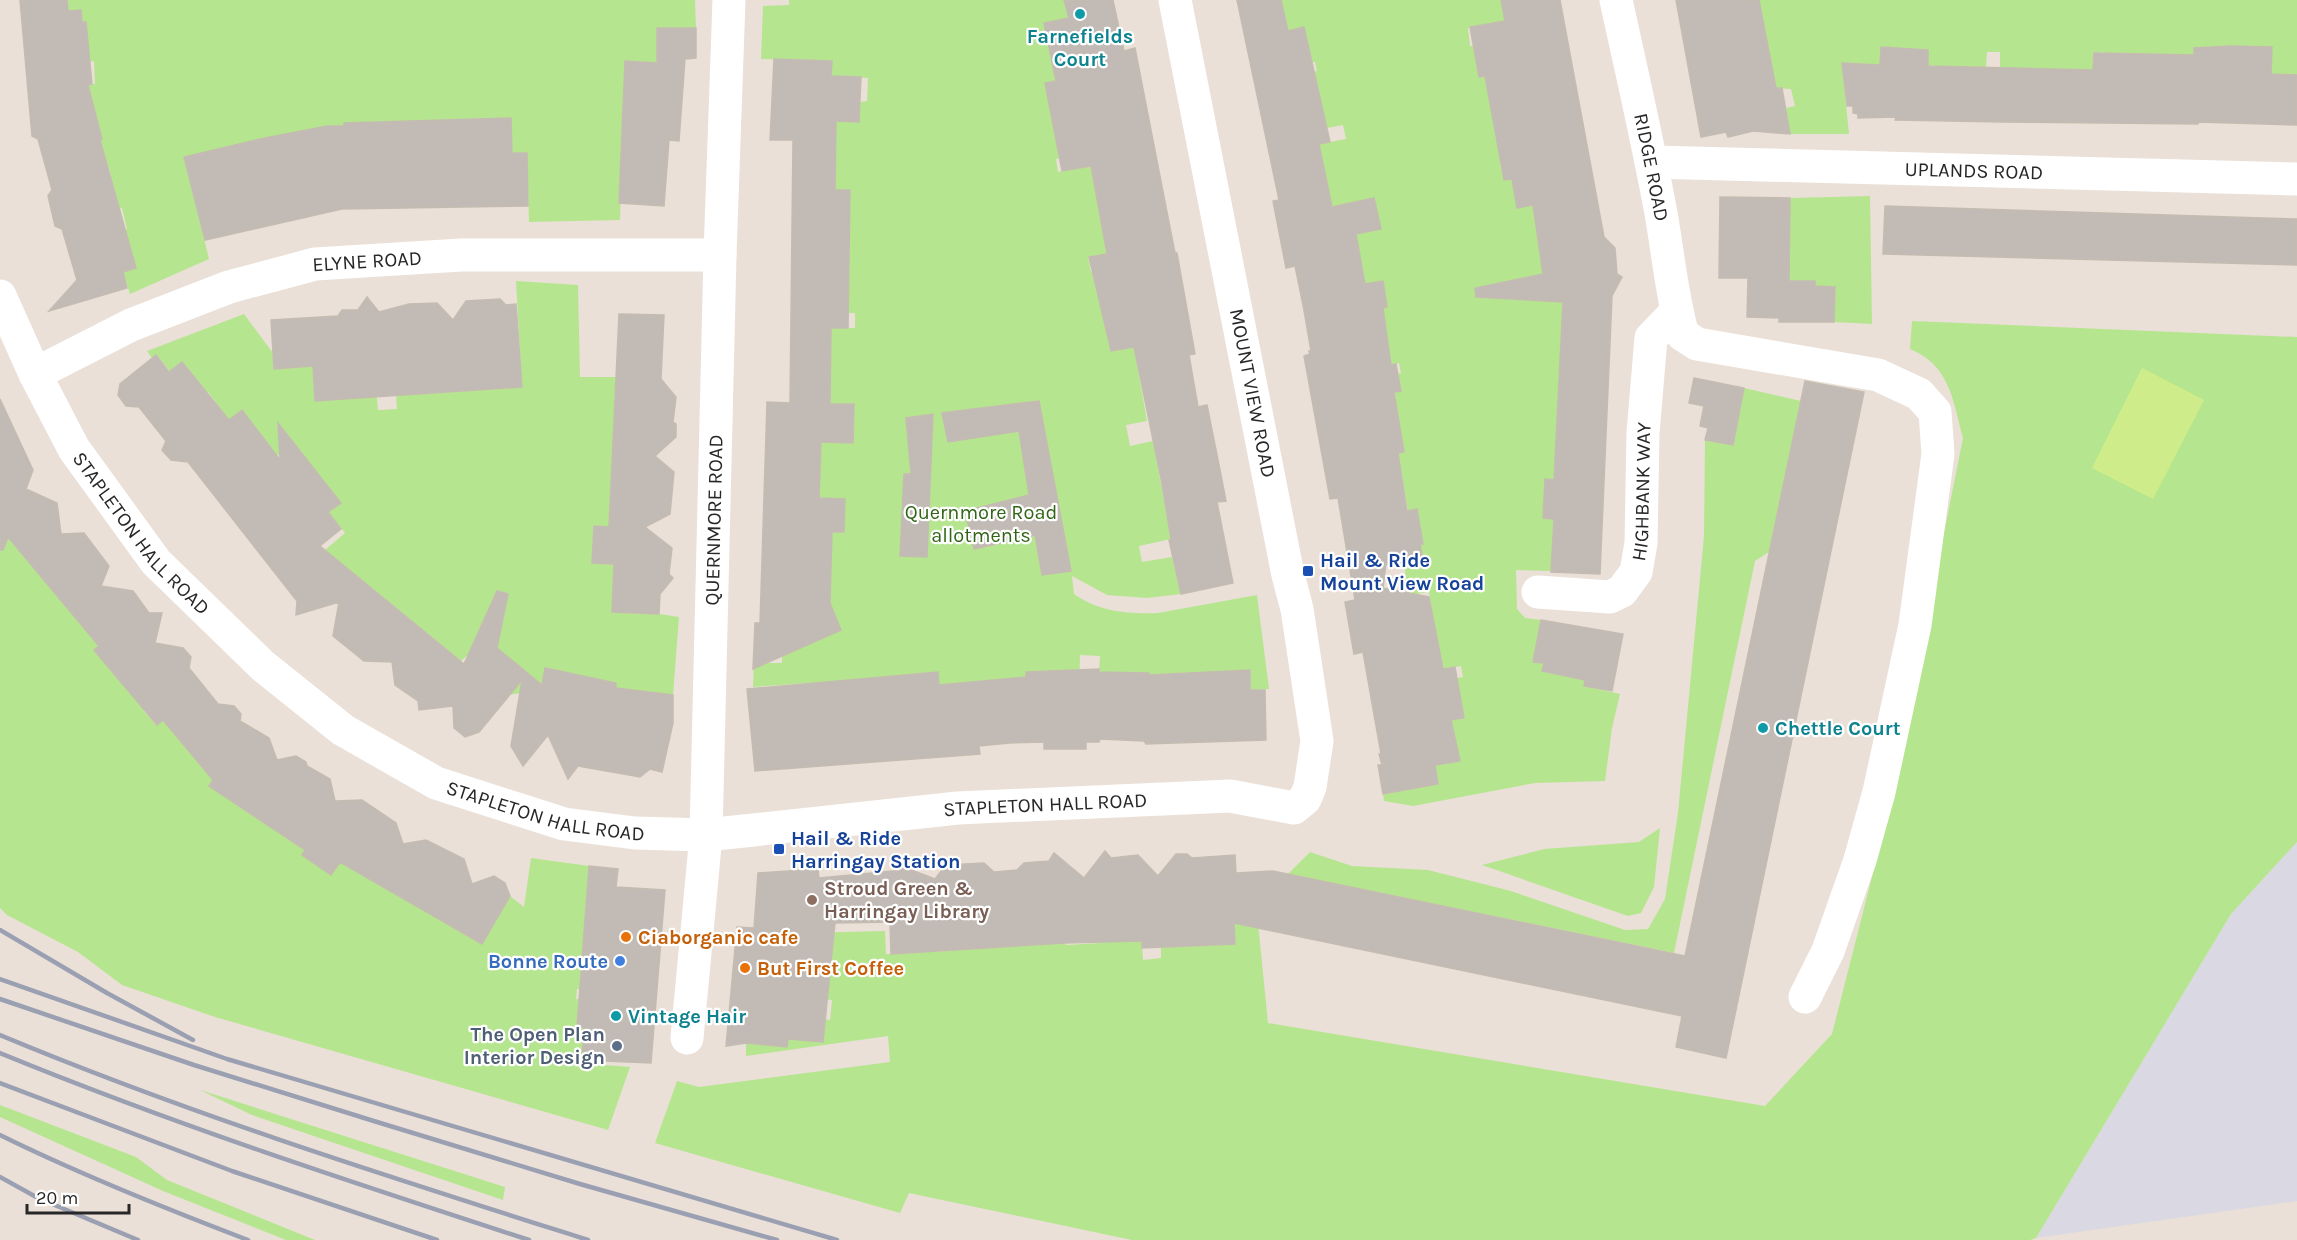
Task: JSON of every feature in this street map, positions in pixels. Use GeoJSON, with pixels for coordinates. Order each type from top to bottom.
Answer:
{"type":"FeatureCollection","features":[{"type":"Feature","properties":{"kind":"street","name":"QUERNMORE ROAD"},"geometry":{"type":"LineString","coordinates":[[687,1038],[706,835],[720,255],[729,0]]}},
{"type":"Feature","properties":{"kind":"street","name":"MOUNT VIEW ROAD"},"geometry":{"type":"LineString","coordinates":[[1175,0],[1288,574],[1297,609],[1317,741],[1310,787]]}},
{"type":"Feature","properties":{"kind":"street","name":"RIDGE ROAD"},"geometry":{"type":"LineString","coordinates":[[1616,0],[1652,162],[1679,324]]}},
{"type":"Feature","properties":{"kind":"street","name":"UPLANDS ROAD"},"geometry":{"type":"LineString","coordinates":[[1652,162],[2297,179]]}},
{"type":"Feature","properties":{"kind":"street","name":"ELYNE ROAD"},"geometry":{"type":"LineString","coordinates":[[35,374],[142,321],[229,287],[315,264],[461,255],[720,255]]}},
{"type":"Feature","properties":{"kind":"street","name":"STAPLETON HALL ROAD"},"geometry":{"type":"LineString","coordinates":[[0,296],[35,374],[74,449],[156,562],[263,666],[343,730],[436,783],[564,824],[635,833],[706,835],[970,807],[1230,796],[1294,808],[1305,799],[1310,787]]}},
{"type":"Feature","properties":{"kind":"street","name":"HIGHBANK WAY"},"geometry":{"type":"LineString","coordinates":[[1538,592],[1610,597],[1622,591],[1636,572],[1641,543],[1643,433],[1651,338],[1679,324]]}},
{"type":"Feature","properties":{"kind":"street"},"geometry":{"type":"LineString","coordinates":[[1679,324],[1697,344],[1878,375],[1919,394],[1935,412],[1938,454],[1915,626],[1879,792],[1860,860],[1828,951],[1805,997]]}},
{"type":"Feature","properties":{"kind":"shaded area"},"geometry":{"type":"Polygon","coordinates":[[[2297,842],[2297,1201],[2036,1238],[2231,914],[2297,842]]]}},
{"type":"Feature","properties":{"kind":"green space"},"geometry":{"type":"Polygon","coordinates":[[[67,0],[695,0],[696,28],[657,59],[656,63],[625,62],[620,220],[529,222],[527,154],[512,153],[511,118],[468,119],[468,156],[448,120],[406,121],[406,156],[344,123],[344,126],[249,142],[184,157],[209,259],[130,294],[123,272],[136,268],[131,250],[112,233],[127,229],[122,208],[105,213],[111,174],[104,160],[87,144],[102,139],[97,118],[75,85],[95,84],[94,61],[74,63],[86,22],[82,22],[80,10],[68,11],[67,0]]]}},
{"type":"Feature","properties":{"kind":"green space","name":"Quernmore Road allotments"},"geometry":{"type":"Polygon","coordinates":[[[789,0],[1064,0],[1069,18],[1077,76],[1046,83],[1092,152],[1056,159],[1058,172],[1091,166],[1100,214],[1112,253],[1088,257],[1091,272],[1117,267],[1111,351],[1134,347],[1147,421],[1126,425],[1130,446],[1153,441],[1171,539],[1139,546],[1142,562],[1172,557],[1181,594],[1147,598],[1107,595],[1072,576],[1074,594],[1094,605],[1114,611],[1147,613],[1257,595],[1269,689],[1250,690],[1249,670],[1213,672],[1213,690],[1149,693],[1149,673],[1099,673],[1100,656],[1080,655],[1079,693],[1048,671],[1026,672],[1027,695],[988,680],[966,683],[940,701],[937,672],[914,674],[916,698],[810,706],[808,683],[753,687],[754,663],[782,663],[783,624],[813,590],[831,590],[831,567],[816,566],[817,532],[844,532],[845,499],[819,498],[821,442],[853,443],[854,405],[829,404],[831,328],[855,328],[855,313],[831,313],[843,274],[849,273],[850,191],[835,190],[836,158],[830,121],[859,121],[860,102],[867,101],[868,78],[831,76],[832,61],[761,59],[763,6],[789,5],[789,0]]]}},
{"type":"Feature","properties":{"kind":"green space"},"geometry":{"type":"Polygon","coordinates":[[[1281,0],[1501,0],[1505,21],[1468,28],[1470,46],[1474,46],[1511,71],[1493,120],[1496,140],[1536,132],[1540,155],[1500,163],[1504,180],[1512,179],[1517,207],[1542,203],[1540,249],[1543,274],[1527,300],[1562,302],[1563,314],[1555,480],[1545,480],[1543,518],[1554,519],[1551,571],[1516,570],[1517,609],[1525,618],[1541,620],[1533,661],[1544,663],[1543,671],[1585,680],[1584,686],[1620,694],[1612,728],[1605,781],[1535,783],[1413,806],[1384,801],[1383,794],[1438,784],[1435,765],[1460,761],[1427,725],[1464,718],[1457,678],[1463,677],[1461,666],[1417,674],[1421,614],[1432,612],[1429,592],[1409,595],[1401,547],[1423,544],[1417,509],[1408,511],[1398,453],[1404,452],[1394,392],[1401,391],[1398,374],[1401,373],[1399,363],[1391,365],[1387,338],[1365,341],[1369,310],[1387,307],[1383,281],[1365,284],[1341,237],[1381,228],[1377,213],[1367,215],[1364,200],[1332,207],[1319,144],[1346,139],[1343,125],[1316,130],[1314,72],[1317,71],[1315,62],[1312,62],[1304,28],[1288,31],[1281,0]]]}},
{"type":"Feature","properties":{"kind":"green space"},"geometry":{"type":"Polygon","coordinates":[[[1736,0],[2297,0],[2297,75],[2271,77],[2272,47],[2194,48],[2194,55],[2106,56],[2105,52],[2094,53],[2093,70],[2000,68],[2000,52],[1987,52],[1986,68],[1916,65],[1915,49],[1881,47],[1880,65],[1842,64],[1849,134],[1790,134],[1786,108],[1795,106],[1791,89],[1774,88],[1736,0]]]}},
{"type":"Feature","properties":{"kind":"green space"},"geometry":{"type":"Polygon","coordinates":[[[1870,196],[1872,324],[1834,322],[1834,287],[1815,286],[1815,281],[1786,281],[1790,198],[1870,196]]]}},
{"type":"Feature","properties":{"kind":"green space"},"geometry":{"type":"Polygon","coordinates":[[[516,281],[578,285],[580,377],[616,377],[609,527],[594,527],[592,563],[614,564],[612,612],[679,617],[673,695],[612,708],[616,684],[546,668],[539,697],[520,693],[509,695],[497,648],[501,626],[461,661],[342,564],[318,556],[345,533],[317,498],[293,443],[259,471],[217,430],[208,418],[220,408],[208,392],[194,402],[157,355],[152,358],[147,351],[244,314],[273,353],[274,369],[313,366],[315,401],[373,362],[378,410],[397,409],[396,395],[435,358],[438,393],[476,390],[498,353],[501,389],[522,387],[516,281]]]}},
{"type":"Feature","properties":{"kind":"green space"},"geometry":{"type":"Polygon","coordinates":[[[1912,321],[2297,337],[2297,842],[2231,914],[2036,1238],[2030,1240],[1132,1240],[909,1193],[900,1213],[655,1143],[677,1081],[699,1087],[890,1062],[888,1036],[746,1056],[746,1043],[786,1047],[788,1039],[824,1019],[830,1020],[832,1000],[794,996],[795,982],[829,985],[833,945],[802,933],[885,931],[886,954],[947,951],[947,927],[1065,939],[1066,945],[1101,943],[1100,917],[1140,915],[1143,960],[1161,958],[1161,939],[1211,945],[1235,944],[1233,915],[1257,913],[1268,1023],[1765,1106],[1832,1034],[1888,814],[1963,438],[1952,398],[1942,374],[1934,364],[1910,349],[1912,321]]]}},
{"type":"Feature","properties":{"kind":"green space"},"geometry":{"type":"Polygon","coordinates":[[[2142,368],[2204,400],[2153,499],[2092,468],[2142,368]]]}},
{"type":"Feature","properties":{"kind":"green space"},"geometry":{"type":"Polygon","coordinates":[[[1744,388],[1801,401],[1769,552],[1755,561],[1674,953],[1288,874],[1310,852],[1352,866],[1428,870],[1511,891],[1625,930],[1648,929],[1665,899],[1678,813],[1704,536],[1705,440],[1733,445],[1744,388]]]}},
{"type":"Feature","properties":{"kind":"green space"},"geometry":{"type":"Polygon","coordinates":[[[0,527],[99,646],[94,650],[117,678],[150,703],[143,710],[156,725],[163,720],[198,762],[216,775],[209,786],[305,850],[302,855],[331,874],[341,860],[482,944],[510,896],[524,907],[531,858],[589,866],[585,914],[589,956],[582,956],[581,967],[593,968],[586,989],[577,989],[576,999],[579,999],[577,1027],[584,1028],[582,1060],[579,1063],[630,1067],[608,1130],[215,1017],[122,985],[78,952],[7,915],[0,908],[0,527]]]}},
{"type":"Feature","properties":{"kind":"green space"},"geometry":{"type":"Polygon","coordinates":[[[1660,828],[1654,887],[1641,913],[1628,916],[1482,865],[1544,849],[1639,842],[1660,828]]]}},
{"type":"Feature","properties":{"kind":"green space"},"geometry":{"type":"Polygon","coordinates":[[[200,1090],[505,1187],[503,1200],[252,1115],[200,1090]]]}},
{"type":"Feature","properties":{"kind":"green space"},"geometry":{"type":"Polygon","coordinates":[[[0,1105],[136,1157],[167,1180],[315,1240],[286,1240],[163,1191],[0,1117],[0,1105]]]}},
{"type":"Feature","properties":{"kind":"building"},"geometry":{"type":"Polygon","coordinates":[[[20,0],[67,0],[68,11],[81,10],[82,22],[86,22],[92,84],[88,85],[102,139],[100,140],[136,268],[123,272],[127,288],[49,311],[77,280],[62,229],[55,226],[48,196],[52,190],[38,139],[32,136],[20,0]]]}},
{"type":"Feature","properties":{"kind":"building"},"geometry":{"type":"Polygon","coordinates":[[[1064,0],[1113,0],[1124,51],[1135,48],[1195,354],[1189,355],[1198,407],[1207,405],[1226,501],[1217,502],[1233,583],[1181,594],[1169,540],[1171,539],[1161,479],[1134,347],[1111,351],[1089,257],[1107,254],[1091,166],[1062,171],[1045,83],[1056,81],[1044,23],[1069,18],[1064,0]]]}},
{"type":"Feature","properties":{"kind":"building"},"geometry":{"type":"Polygon","coordinates":[[[1237,0],[1281,0],[1288,31],[1304,27],[1330,142],[1319,144],[1332,207],[1374,198],[1381,229],[1356,234],[1365,284],[1383,281],[1387,307],[1383,308],[1391,365],[1396,364],[1401,391],[1394,392],[1404,452],[1398,453],[1407,511],[1417,509],[1424,566],[1386,564],[1383,588],[1429,597],[1443,669],[1455,667],[1464,718],[1451,720],[1460,761],[1435,765],[1438,784],[1383,794],[1378,765],[1382,765],[1379,754],[1381,754],[1363,652],[1354,654],[1345,602],[1355,600],[1338,498],[1330,499],[1304,356],[1310,354],[1309,351],[1311,351],[1304,310],[1295,266],[1286,268],[1273,201],[1279,200],[1237,0]]]}},
{"type":"Feature","properties":{"kind":"building"},"geometry":{"type":"Polygon","coordinates":[[[1501,0],[1560,0],[1604,237],[1615,248],[1617,274],[1622,277],[1612,296],[1600,574],[1551,572],[1554,519],[1543,518],[1545,479],[1554,480],[1563,302],[1476,297],[1475,288],[1543,274],[1533,205],[1517,208],[1512,179],[1504,180],[1485,76],[1479,77],[1470,27],[1505,21],[1501,0]]]}},
{"type":"Feature","properties":{"kind":"building"},"geometry":{"type":"Polygon","coordinates":[[[1676,0],[1759,0],[1776,88],[1782,88],[1790,134],[1753,131],[1728,137],[1726,132],[1701,137],[1676,0]]]}},
{"type":"Feature","properties":{"kind":"building"},"geometry":{"type":"Polygon","coordinates":[[[657,28],[696,28],[696,58],[685,59],[679,141],[669,140],[664,206],[619,203],[625,61],[657,63],[657,28]]]}},
{"type":"Feature","properties":{"kind":"building"},"geometry":{"type":"Polygon","coordinates":[[[1881,47],[1928,50],[1928,66],[2093,70],[2094,53],[2194,55],[2194,48],[2272,47],[2271,74],[2297,75],[2297,125],[1858,118],[1858,114],[1853,113],[1853,106],[1847,106],[1842,63],[1880,65],[1881,47]]]}},
{"type":"Feature","properties":{"kind":"building"},"geometry":{"type":"Polygon","coordinates":[[[774,59],[832,61],[831,76],[861,77],[859,122],[836,121],[835,190],[850,190],[848,328],[831,328],[830,404],[854,404],[853,443],[821,442],[819,498],[845,499],[844,532],[832,532],[830,603],[841,630],[753,669],[755,623],[760,623],[767,402],[790,403],[793,140],[770,140],[774,59]]]}},
{"type":"Feature","properties":{"kind":"building"},"geometry":{"type":"Polygon","coordinates":[[[511,118],[512,153],[527,153],[528,206],[342,209],[205,240],[184,157],[327,126],[344,126],[344,123],[511,118]]]}},
{"type":"Feature","properties":{"kind":"building"},"geometry":{"type":"Polygon","coordinates":[[[1720,197],[1790,198],[1789,281],[1815,281],[1815,286],[1835,287],[1834,322],[1779,322],[1779,318],[1747,317],[1748,278],[1719,278],[1720,197]]]}},
{"type":"Feature","properties":{"kind":"building"},"geometry":{"type":"Polygon","coordinates":[[[1885,206],[2297,219],[2297,265],[1883,254],[1885,206]]]}},
{"type":"Feature","properties":{"kind":"building"},"geometry":{"type":"Polygon","coordinates":[[[367,297],[379,312],[409,304],[437,303],[453,320],[466,301],[500,299],[506,305],[516,304],[522,387],[315,401],[313,366],[274,369],[271,320],[338,316],[342,310],[358,310],[367,297]]]}},
{"type":"Feature","properties":{"kind":"building"},"geometry":{"type":"Polygon","coordinates":[[[619,314],[664,315],[661,379],[676,397],[673,422],[676,424],[676,437],[655,456],[674,472],[670,514],[645,527],[672,548],[669,574],[673,578],[660,594],[659,614],[612,612],[614,564],[592,563],[594,526],[609,527],[619,314]]]}},
{"type":"Feature","properties":{"kind":"building"},"geometry":{"type":"Polygon","coordinates":[[[156,355],[169,372],[182,362],[229,420],[242,410],[280,460],[278,423],[341,503],[328,512],[341,529],[320,546],[464,664],[497,591],[508,594],[497,648],[542,685],[545,668],[616,683],[616,688],[673,695],[673,723],[662,772],[650,769],[640,777],[578,766],[568,779],[548,735],[523,766],[511,746],[522,680],[479,732],[465,737],[454,728],[453,706],[419,710],[418,701],[395,685],[392,662],[364,661],[333,636],[339,602],[296,615],[297,601],[188,462],[171,460],[162,450],[166,441],[139,407],[126,406],[118,395],[120,384],[156,355]]]}},
{"type":"Feature","properties":{"kind":"building"},"geometry":{"type":"Polygon","coordinates":[[[1694,378],[1744,388],[1733,445],[1705,440],[1708,428],[1700,426],[1704,406],[1689,403],[1694,378]]]}},
{"type":"Feature","properties":{"kind":"building"},"geometry":{"type":"Polygon","coordinates":[[[1805,381],[1864,392],[1726,1058],[1676,1047],[1682,1016],[1234,923],[1235,944],[1142,948],[1142,941],[1065,943],[891,954],[890,922],[835,923],[823,1042],[788,1039],[787,1047],[746,1043],[726,1046],[737,927],[754,928],[758,873],[818,869],[819,878],[906,868],[935,879],[946,865],[984,863],[994,872],[1017,870],[1024,863],[1049,861],[1054,853],[1084,878],[1105,851],[1111,858],[1138,855],[1158,876],[1176,854],[1187,854],[1192,858],[1235,855],[1236,873],[1273,871],[1685,956],[1805,381]]]}},
{"type":"Feature","properties":{"kind":"building"},"geometry":{"type":"Polygon","coordinates":[[[0,399],[33,470],[26,489],[57,503],[61,534],[84,533],[109,566],[101,586],[133,591],[149,613],[162,613],[155,643],[183,648],[191,657],[189,668],[218,704],[234,706],[241,714],[240,721],[269,738],[277,760],[296,756],[306,762],[307,766],[330,779],[335,801],[362,800],[396,823],[403,844],[426,840],[464,859],[472,884],[494,876],[505,883],[510,896],[482,944],[340,862],[331,875],[302,855],[305,850],[209,786],[213,780],[163,720],[157,725],[94,650],[99,646],[8,537],[3,550],[0,550],[0,399]]]}},
{"type":"Feature","properties":{"kind":"building"},"geometry":{"type":"Polygon","coordinates":[[[1039,401],[1071,571],[1042,575],[1035,535],[974,549],[965,511],[1029,495],[1019,431],[948,442],[942,413],[1039,401]]]}},
{"type":"Feature","properties":{"kind":"building"},"geometry":{"type":"Polygon","coordinates":[[[933,414],[927,557],[900,556],[904,474],[911,474],[906,418],[933,414]]]}},
{"type":"Feature","properties":{"kind":"building"},"geometry":{"type":"Polygon","coordinates":[[[1541,620],[1623,634],[1612,691],[1584,686],[1585,680],[1542,671],[1544,663],[1533,662],[1541,620]]]}},
{"type":"Feature","properties":{"kind":"building"},"geometry":{"type":"Polygon","coordinates":[[[1099,669],[1099,672],[1149,673],[1149,675],[1250,670],[1250,690],[1265,690],[1266,740],[1146,744],[1144,741],[1100,739],[1099,742],[1086,742],[1086,749],[1044,749],[1044,742],[1010,743],[979,746],[980,754],[755,771],[747,689],[938,672],[939,685],[1026,677],[1026,672],[1099,669]]]}},
{"type":"Feature","properties":{"kind":"building"},"geometry":{"type":"Polygon","coordinates":[[[589,866],[618,869],[616,887],[665,890],[651,1063],[582,1060],[584,1028],[577,1027],[589,866]]]}},
{"type":"Feature","properties":{"kind":"railway"},"geometry":{"type":"LineString","coordinates":[[0,930],[193,1040]]}},
{"type":"Feature","properties":{"kind":"railway"},"geometry":{"type":"LineString","coordinates":[[0,979],[227,1059],[837,1240]]}},
{"type":"Feature","properties":{"kind":"railway"},"geometry":{"type":"LineString","coordinates":[[0,999],[194,1065],[377,1122],[580,1184],[777,1240]]}},
{"type":"Feature","properties":{"kind":"railway"},"geometry":{"type":"LineString","coordinates":[[0,1035],[218,1118],[366,1169],[588,1240]]}},
{"type":"Feature","properties":{"kind":"railway"},"geometry":{"type":"LineString","coordinates":[[0,1053],[196,1128],[529,1240]]}},
{"type":"Feature","properties":{"kind":"railway"},"geometry":{"type":"LineString","coordinates":[[0,1083],[232,1171],[437,1240]]}},
{"type":"Feature","properties":{"kind":"railway"},"geometry":{"type":"LineString","coordinates":[[0,1135],[61,1164],[248,1240]]}},
{"type":"Feature","properties":{"kind":"railway"},"geometry":{"type":"LineString","coordinates":[[0,1177],[38,1198],[138,1240]]}},
{"type":"Feature","properties":{"kind":"place","name":"Farnefields Court"},"geometry":{"type":"Point","coordinates":[1080,14]}},
{"type":"Feature","properties":{"kind":"place","name":"Hail & Ride Mount View Road"},"geometry":{"type":"Point","coordinates":[1308,571]}},
{"type":"Feature","properties":{"kind":"place","name":"Chettle Court"},"geometry":{"type":"Point","coordinates":[1763,728]}},
{"type":"Feature","properties":{"kind":"place","name":"Hail & Ride Harringay Station"},"geometry":{"type":"Point","coordinates":[779,849]}},
{"type":"Feature","properties":{"kind":"place","name":"Stroud Green & Harringay Library"},"geometry":{"type":"Point","coordinates":[812,900]}},
{"type":"Feature","properties":{"kind":"place","name":"Ciaborganic cafe"},"geometry":{"type":"Point","coordinates":[626,937]}},
{"type":"Feature","properties":{"kind":"place","name":"Bonne Route"},"geometry":{"type":"Point","coordinates":[620,961]}},
{"type":"Feature","properties":{"kind":"place","name":"But First Coffee"},"geometry":{"type":"Point","coordinates":[745,968]}},
{"type":"Feature","properties":{"kind":"place","name":"Vintage Hair"},"geometry":{"type":"Point","coordinates":[616,1016]}},
{"type":"Feature","properties":{"kind":"place","name":"The Open Plan Interior Design"},"geometry":{"type":"Point","coordinates":[617,1046]}}]}
